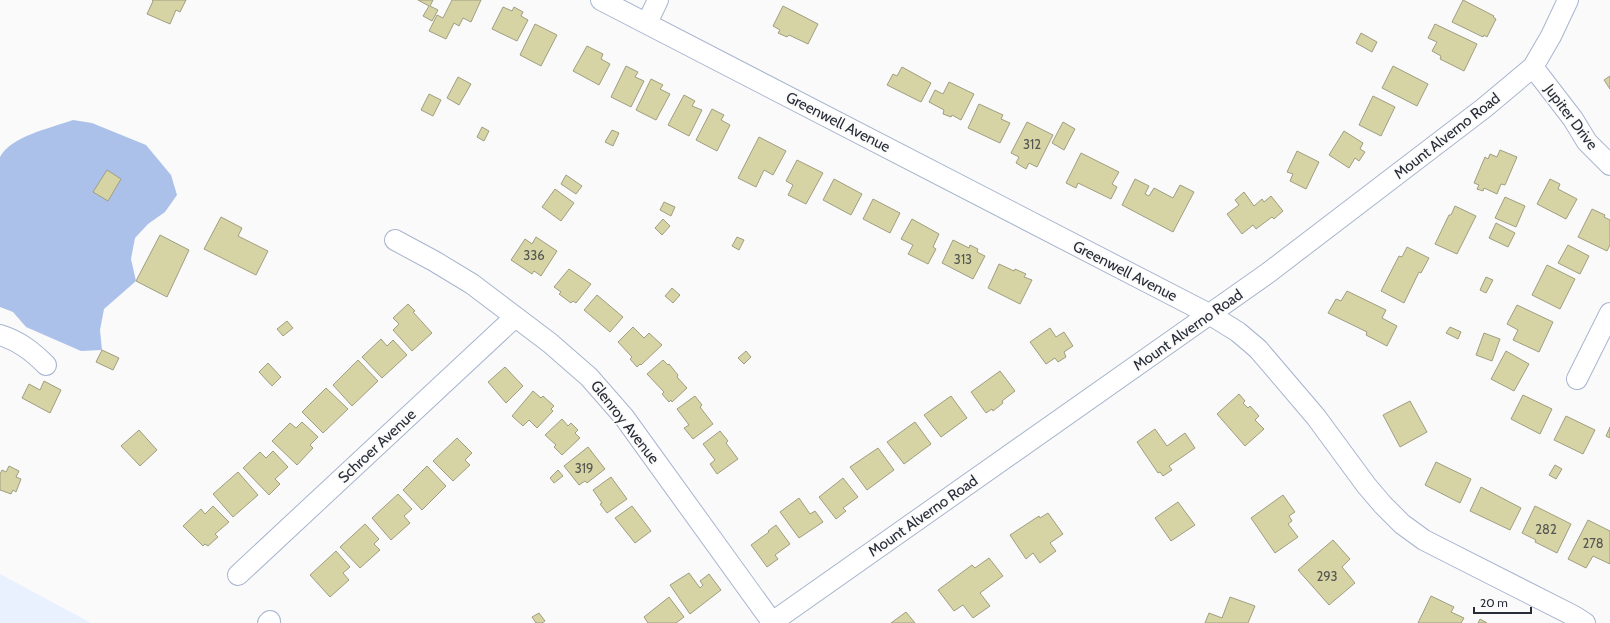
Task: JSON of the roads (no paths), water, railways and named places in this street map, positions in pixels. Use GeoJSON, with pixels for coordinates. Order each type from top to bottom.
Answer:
{"type":"FeatureCollection","features":[{"type":"Feature","properties":{"kind":"street","name":"Greenwell Avenue"},"geometry":{"type":"LineString","coordinates":[[601,0],[1209,314],[1238,332],[1258,349],[1316,416],[1366,485],[1402,524],[1424,540],[1585,623]]}},
{"type":"Feature","properties":{"kind":"street"},"geometry":{"type":"LineString","coordinates":[[647,23],[658,0]]}},
{"type":"Feature","properties":{"kind":"street","name":"Mount Alverno Road"},"geometry":{"type":"LineString","coordinates":[[772,623],[1268,273],[1484,108],[1533,67],[1551,36],[1568,0]]}},
{"type":"Feature","properties":{"kind":"street","name":"Jupiter Drive"},"geometry":{"type":"LineString","coordinates":[[1533,67],[1588,142],[1610,165]]}},
{"type":"Feature","properties":{"kind":"street","name":"Glenroy Avenue"},"geometry":{"type":"LineString","coordinates":[[395,240],[472,284],[550,343],[590,377],[624,417],[772,623]]}},
{"type":"Feature","properties":{"kind":"street"},"geometry":{"type":"LineString","coordinates":[[1577,379],[1610,313]]}},
{"type":"Feature","properties":{"kind":"street","name":"Schroer Avenue"},"geometry":{"type":"LineString","coordinates":[[238,575],[515,317]]}},
{"type":"Feature","properties":{"kind":"street"},"geometry":{"type":"LineString","coordinates":[[0,335],[11,338],[28,348],[46,365]]}}]}
